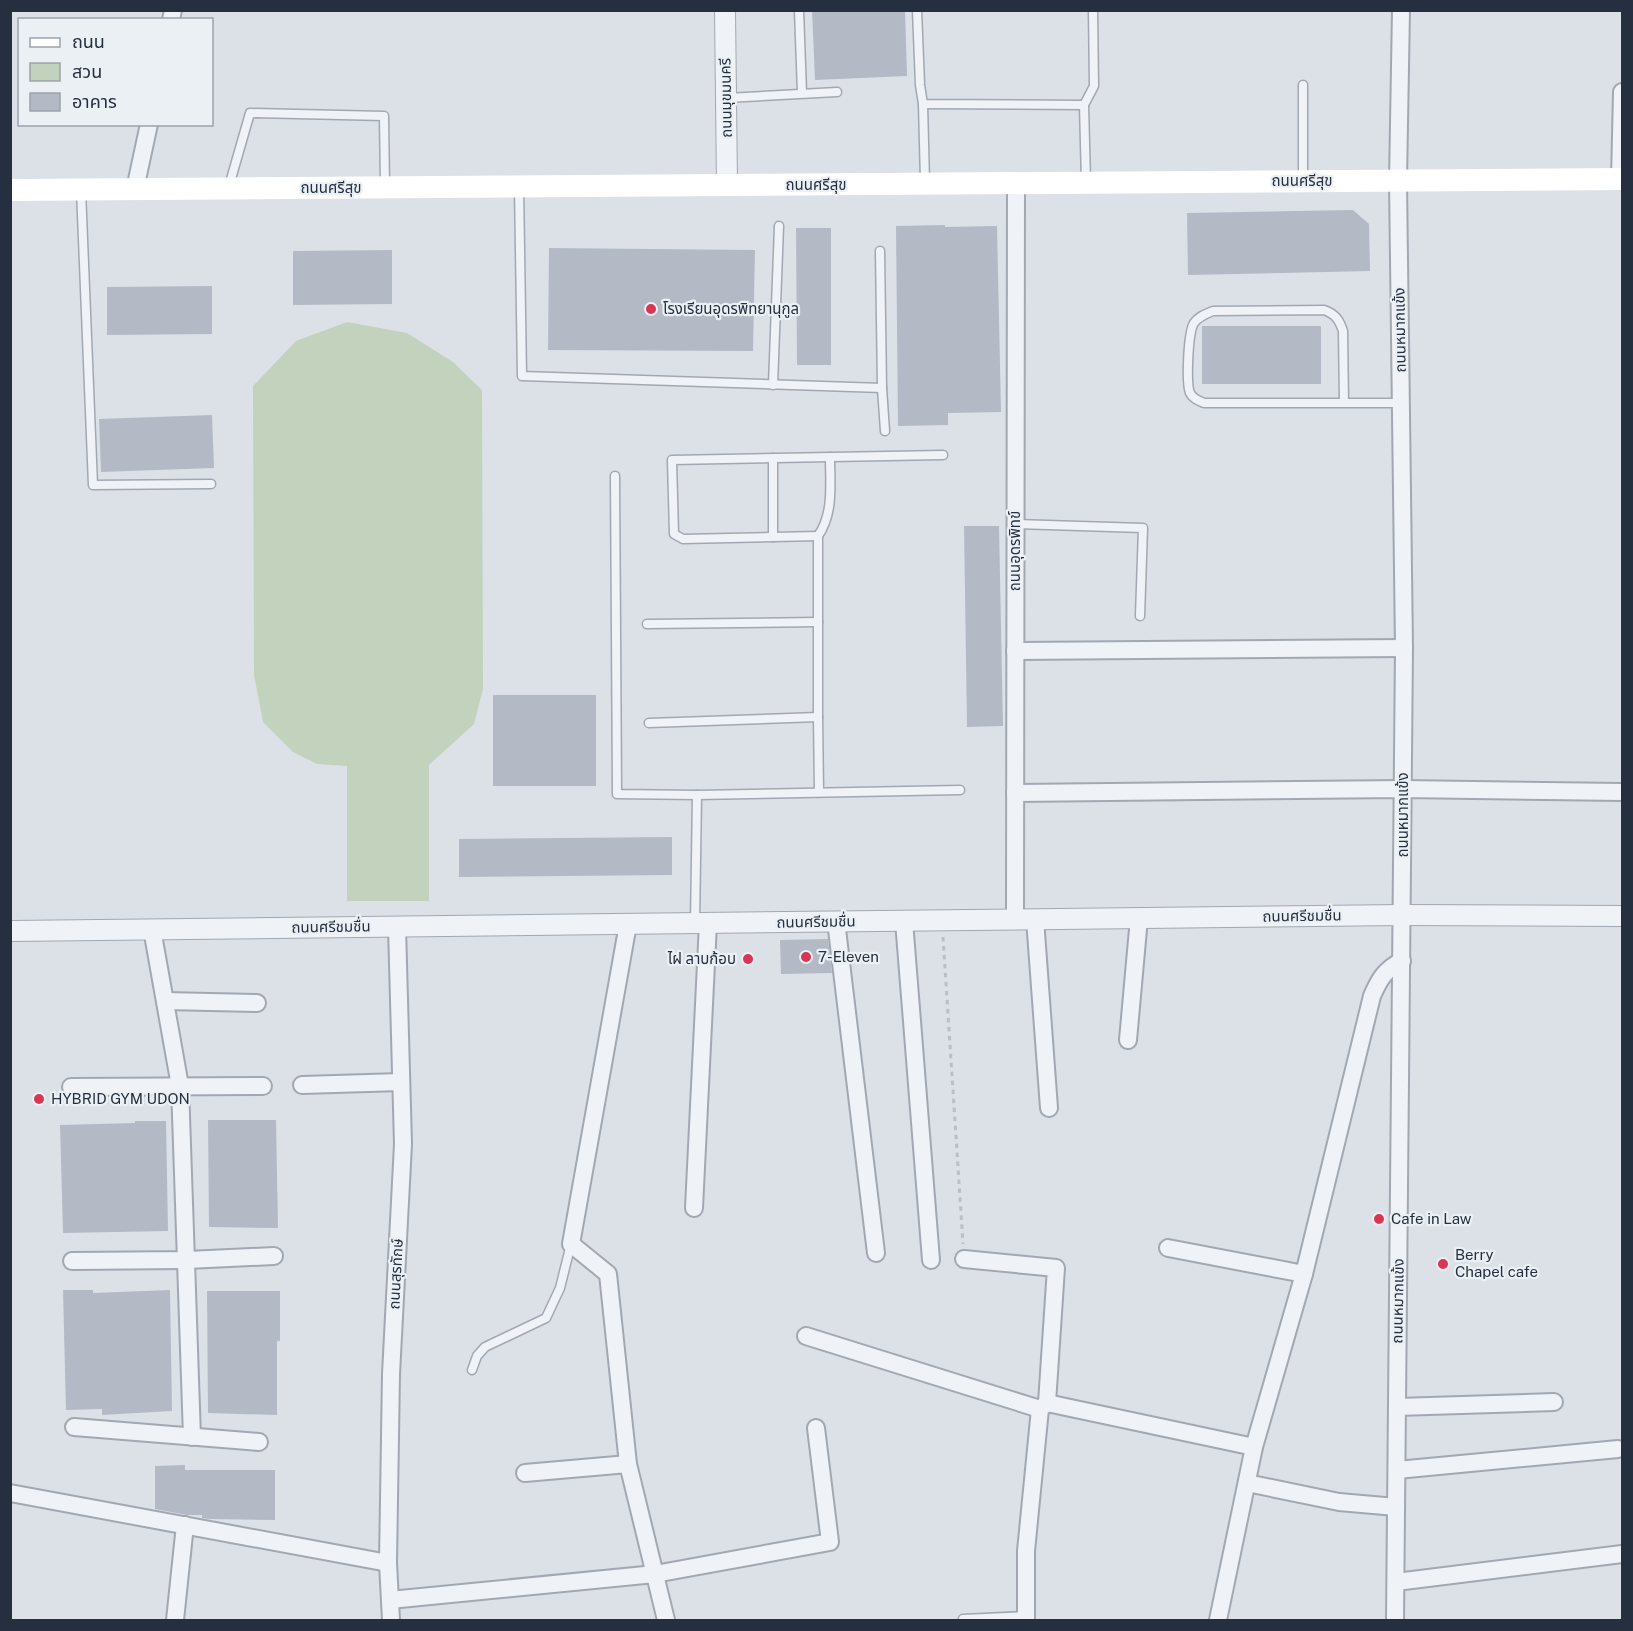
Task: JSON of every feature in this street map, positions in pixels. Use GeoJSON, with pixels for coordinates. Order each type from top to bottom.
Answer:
{"type":"FeatureCollection","features":[{"type":"Feature","properties":{"kind":"main road","name":"ถนนศรีสุข"},"geometry":{"type":"LineString","coordinates":[[10,190],[1621,179]]}},
{"type":"Feature","properties":{"kind":"street","name":"ถนนมุขมนครี"},"geometry":{"type":"LineString","coordinates":[[725,10],[727,185]]}},
{"type":"Feature","properties":{"kind":"street","name":"ถนนหมากแข้ง"},"geometry":{"type":"LineString","coordinates":[[1395,1620],[1404,648],[1398,181],[1401,10]]}},
{"type":"Feature","properties":{"kind":"street"},"geometry":{"type":"LineString","coordinates":[[1621,179],[1623,92]]}},
{"type":"Feature","properties":{"kind":"street"},"geometry":{"type":"LineString","coordinates":[[135,189],[149,126]]}},
{"type":"Feature","properties":{"kind":"street","name":"ถนนอุดรพิทข์"},"geometry":{"type":"LineString","coordinates":[[1015,919],[1016,183]]}},
{"type":"Feature","properties":{"kind":"street"},"geometry":{"type":"LineString","coordinates":[[1015,651],[1404,648]]}},
{"type":"Feature","properties":{"kind":"street"},"geometry":{"type":"LineString","coordinates":[[1015,793],[1403,789],[1623,792]]}},
{"type":"Feature","properties":{"kind":"street","name":"ถนนศรีชมชื่น"},"geometry":{"type":"LineString","coordinates":[[10,931],[1402,915],[1623,916]]}},
{"type":"Feature","properties":{"kind":"street"},"geometry":{"type":"LineString","coordinates":[[1128,1040],[1139,918]]}},
{"type":"Feature","properties":{"kind":"street"},"geometry":{"type":"LineString","coordinates":[[1035,919],[1049,1108]]}},
{"type":"Feature","properties":{"kind":"street"},"geometry":{"type":"LineString","coordinates":[[836,921],[876,1253]]}},
{"type":"Feature","properties":{"kind":"street"},"geometry":{"type":"LineString","coordinates":[[904,921],[931,1260]]}},
{"type":"Feature","properties":{"kind":"street"},"geometry":{"type":"LineString","coordinates":[[694,1208],[702,923]]}},
{"type":"Feature","properties":{"kind":"street"},"geometry":{"type":"LineString","coordinates":[[628,924],[571,1244],[608,1274],[628,1464],[666,1620]]}},
{"type":"Feature","properties":{"kind":"street","name":"ถนนสุรทักษ์"},"geometry":{"type":"LineString","coordinates":[[391,1620],[388,1563],[391,1374],[403,1144],[397,927]]}},
{"type":"Feature","properties":{"kind":"street"},"geometry":{"type":"LineString","coordinates":[[152,929],[180,1086],[192,1437]]}},
{"type":"Feature","properties":{"kind":"street"},"geometry":{"type":"LineString","coordinates":[[1218,1620],[1254,1447],[1304,1274],[1372,996],[1380,978],[1389,967],[1402,961]]}},
{"type":"Feature","properties":{"kind":"street"},"geometry":{"type":"LineString","coordinates":[[165,1001],[257,1003]]}},
{"type":"Feature","properties":{"kind":"street"},"geometry":{"type":"LineString","coordinates":[[302,1085],[401,1082]]}},
{"type":"Feature","properties":{"kind":"street"},"geometry":{"type":"LineString","coordinates":[[71,1087],[263,1086]]}},
{"type":"Feature","properties":{"kind":"street"},"geometry":{"type":"LineString","coordinates":[[1168,1248],[1304,1274]]}},
{"type":"Feature","properties":{"kind":"street"},"geometry":{"type":"LineString","coordinates":[[72,1261],[187,1260],[274,1256]]}},
{"type":"Feature","properties":{"kind":"street"},"geometry":{"type":"LineString","coordinates":[[964,1258],[1056,1268],[1026,1551],[1026,1618]]}},
{"type":"Feature","properties":{"kind":"street"},"geometry":{"type":"LineString","coordinates":[[806,1336],[1043,1406],[1254,1447]]}},
{"type":"Feature","properties":{"kind":"street"},"geometry":{"type":"LineString","coordinates":[[1397,1407],[1554,1402]]}},
{"type":"Feature","properties":{"kind":"street"},"geometry":{"type":"LineString","coordinates":[[74,1427],[259,1442]]}},
{"type":"Feature","properties":{"kind":"street"},"geometry":{"type":"LineString","coordinates":[[390,1600],[655,1574],[830,1542],[816,1428]]}},
{"type":"Feature","properties":{"kind":"street"},"geometry":{"type":"LineString","coordinates":[[1397,1470],[1618,1449]]}},
{"type":"Feature","properties":{"kind":"street"},"geometry":{"type":"LineString","coordinates":[[525,1473],[628,1464]]}},
{"type":"Feature","properties":{"kind":"street"},"geometry":{"type":"LineString","coordinates":[[1247,1483],[1339,1502],[1396,1507]]}},
{"type":"Feature","properties":{"kind":"street"},"geometry":{"type":"LineString","coordinates":[[10,1493],[388,1563]]}},
{"type":"Feature","properties":{"kind":"street"},"geometry":{"type":"LineString","coordinates":[[175,1620],[185,1525]]}},
{"type":"Feature","properties":{"kind":"street"},"geometry":{"type":"LineString","coordinates":[[1396,1582],[1623,1554]]}},
{"type":"Feature","properties":{"kind":"lane"},"geometry":{"type":"LineString","coordinates":[[800,10],[802,93]]}},
{"type":"Feature","properties":{"kind":"lane"},"geometry":{"type":"LineString","coordinates":[[917,10],[926,184]]}},
{"type":"Feature","properties":{"kind":"lane"},"geometry":{"type":"LineString","coordinates":[[1086,183],[1084,105],[1094,86],[1094,10]]}},
{"type":"Feature","properties":{"kind":"lane"},"geometry":{"type":"LineString","coordinates":[[1303,85],[1303,181]]}},
{"type":"Feature","properties":{"kind":"lane"},"geometry":{"type":"LineString","coordinates":[[726,98],[837,92]]}},
{"type":"Feature","properties":{"kind":"lane"},"geometry":{"type":"LineString","coordinates":[[923,104],[1084,105]]}},
{"type":"Feature","properties":{"kind":"lane"},"geometry":{"type":"LineString","coordinates":[[228,189],[250,113],[384,116],[385,188]]}},
{"type":"Feature","properties":{"kind":"lane"},"geometry":{"type":"LineString","coordinates":[[519,187],[522,376],[882,388]]}},
{"type":"Feature","properties":{"kind":"lane"},"geometry":{"type":"LineString","coordinates":[[81,190],[93,484],[211,484]]}},
{"type":"Feature","properties":{"kind":"lane"},"geometry":{"type":"LineString","coordinates":[[773,385],[779,226]]}},
{"type":"Feature","properties":{"kind":"lane"},"geometry":{"type":"LineString","coordinates":[[880,251],[882,388],[885,431]]}},
{"type":"Feature","properties":{"kind":"lane"},"geometry":{"type":"LineString","coordinates":[[1344,403],[1342,331],[1340,321],[1334,313],[1324,309],[1214,311],[1202,315],[1194,323],[1190,333],[1188,383],[1190,393],[1196,400],[1204,403],[1344,403],[1401,403]]}},
{"type":"Feature","properties":{"kind":"lane"},"geometry":{"type":"LineString","coordinates":[[818,536],[683,539],[674,534],[672,460],[943,455]]}},
{"type":"Feature","properties":{"kind":"lane"},"geometry":{"type":"LineString","coordinates":[[819,791],[818,536],[825,525],[829,508],[830,457]]}},
{"type":"Feature","properties":{"kind":"lane"},"geometry":{"type":"LineString","coordinates":[[773,458],[773,537]]}},
{"type":"Feature","properties":{"kind":"lane"},"geometry":{"type":"LineString","coordinates":[[615,476],[617,794],[697,795],[960,790]]}},
{"type":"Feature","properties":{"kind":"lane"},"geometry":{"type":"LineString","coordinates":[[1015,524],[1143,528],[1140,616]]}},
{"type":"Feature","properties":{"kind":"lane"},"geometry":{"type":"LineString","coordinates":[[646,624],[818,622]]}},
{"type":"Feature","properties":{"kind":"lane"},"geometry":{"type":"LineString","coordinates":[[649,723],[818,717]]}},
{"type":"Feature","properties":{"kind":"lane"},"geometry":{"type":"LineString","coordinates":[[697,795],[702,923]]}},
{"type":"Feature","properties":{"kind":"lane"},"geometry":{"type":"LineString","coordinates":[[472,1370],[477,1356],[485,1347],[546,1318],[560,1288],[571,1244]]}},
{"type":"Feature","properties":{"kind":"lane"},"geometry":{"type":"LineString","coordinates":[[963,1619],[1026,1618]]}},
{"type":"Feature","properties":{"kind":"path"},"geometry":{"type":"LineString","coordinates":[[942,920],[964,1258]]}},
{"type":"Feature","properties":{"kind":"green space"},"geometry":{"type":"Polygon","coordinates":[[[347,322],[407,333],[453,362],[482,390],[483,689],[474,724],[429,765],[429,901],[347,901],[347,766],[317,764],[293,752],[263,722],[254,675],[253,386],[296,341],[347,322]]]}},
{"type":"Feature","properties":{"kind":"building"},"geometry":{"type":"Polygon","coordinates":[[[812,10],[905,10],[907,76],[815,80],[812,10]]]}},
{"type":"Feature","properties":{"kind":"building"},"geometry":{"type":"Polygon","coordinates":[[[1353,210],[1369,224],[1370,271],[1188,275],[1187,213],[1353,210]]]}},
{"type":"Feature","properties":{"kind":"building"},"geometry":{"type":"Polygon","coordinates":[[[945,225],[945,227],[997,226],[1001,412],[948,413],[948,425],[898,426],[896,226],[945,225]]]}},
{"type":"Feature","properties":{"kind":"building"},"geometry":{"type":"Polygon","coordinates":[[[796,228],[831,228],[831,365],[797,365],[796,228]]]}},
{"type":"Feature","properties":{"kind":"building"},"geometry":{"type":"Polygon","coordinates":[[[549,248],[755,250],[753,351],[548,350],[549,248]]]}},
{"type":"Feature","properties":{"kind":"building"},"geometry":{"type":"Polygon","coordinates":[[[392,250],[392,304],[293,305],[293,251],[392,250]]]}},
{"type":"Feature","properties":{"kind":"building"},"geometry":{"type":"Polygon","coordinates":[[[212,286],[212,334],[107,335],[107,287],[212,286]]]}},
{"type":"Feature","properties":{"kind":"building"},"geometry":{"type":"Polygon","coordinates":[[[1202,326],[1321,326],[1321,384],[1202,384],[1202,326]]]}},
{"type":"Feature","properties":{"kind":"building"},"geometry":{"type":"Polygon","coordinates":[[[212,415],[214,468],[101,472],[99,419],[212,415]]]}},
{"type":"Feature","properties":{"kind":"building"},"geometry":{"type":"Polygon","coordinates":[[[964,526],[999,526],[1003,726],[967,727],[964,526]]]}},
{"type":"Feature","properties":{"kind":"building"},"geometry":{"type":"Polygon","coordinates":[[[493,695],[596,695],[596,786],[493,786],[493,695]]]}},
{"type":"Feature","properties":{"kind":"building"},"geometry":{"type":"Polygon","coordinates":[[[672,837],[672,875],[459,877],[459,839],[672,837]]]}},
{"type":"Feature","properties":{"kind":"building","name":"7-Eleven"},"geometry":{"type":"Polygon","coordinates":[[[828,939],[832,973],[781,974],[780,940],[828,939]]]}},
{"type":"Feature","properties":{"kind":"building"},"geometry":{"type":"Polygon","coordinates":[[[208,1120],[276,1120],[278,1228],[209,1227],[208,1120]]]}},
{"type":"Feature","properties":{"kind":"building"},"geometry":{"type":"Polygon","coordinates":[[[135,1121],[166,1121],[168,1231],[63,1233],[60,1125],[135,1123],[135,1121]]]}},
{"type":"Feature","properties":{"kind":"building"},"geometry":{"type":"Polygon","coordinates":[[[63,1290],[93,1290],[93,1293],[170,1290],[172,1411],[102,1415],[102,1409],[66,1410],[63,1290]]]}},
{"type":"Feature","properties":{"kind":"building"},"geometry":{"type":"Polygon","coordinates":[[[207,1291],[280,1291],[277,1415],[208,1413],[207,1291]]]}},
{"type":"Feature","properties":{"kind":"building"},"geometry":{"type":"Polygon","coordinates":[[[185,1465],[185,1470],[275,1470],[275,1520],[210,1519],[202,1518],[202,1515],[187,1515],[155,1509],[155,1466],[185,1465]]]}},
{"type":"Feature","properties":{"kind":"place","name":"โรงเรียนอุดรพิทยานุกูล"},"geometry":{"type":"Point","coordinates":[651,309]}},
{"type":"Feature","properties":{"kind":"place","name":"7-Eleven"},"geometry":{"type":"Point","coordinates":[806,957]}},
{"type":"Feature","properties":{"kind":"place","name":"ไฝ ลาบก้อบ"},"geometry":{"type":"Point","coordinates":[748,959]}},
{"type":"Feature","properties":{"kind":"place","name":"HYBRID GYM UDON"},"geometry":{"type":"Point","coordinates":[39,1099]}},
{"type":"Feature","properties":{"kind":"place","name":"Cafe in Law"},"geometry":{"type":"Point","coordinates":[1379,1219]}},
{"type":"Feature","properties":{"kind":"place","name":"Berry Chapel cafe"},"geometry":{"type":"Point","coordinates":[1443,1264]}}]}
